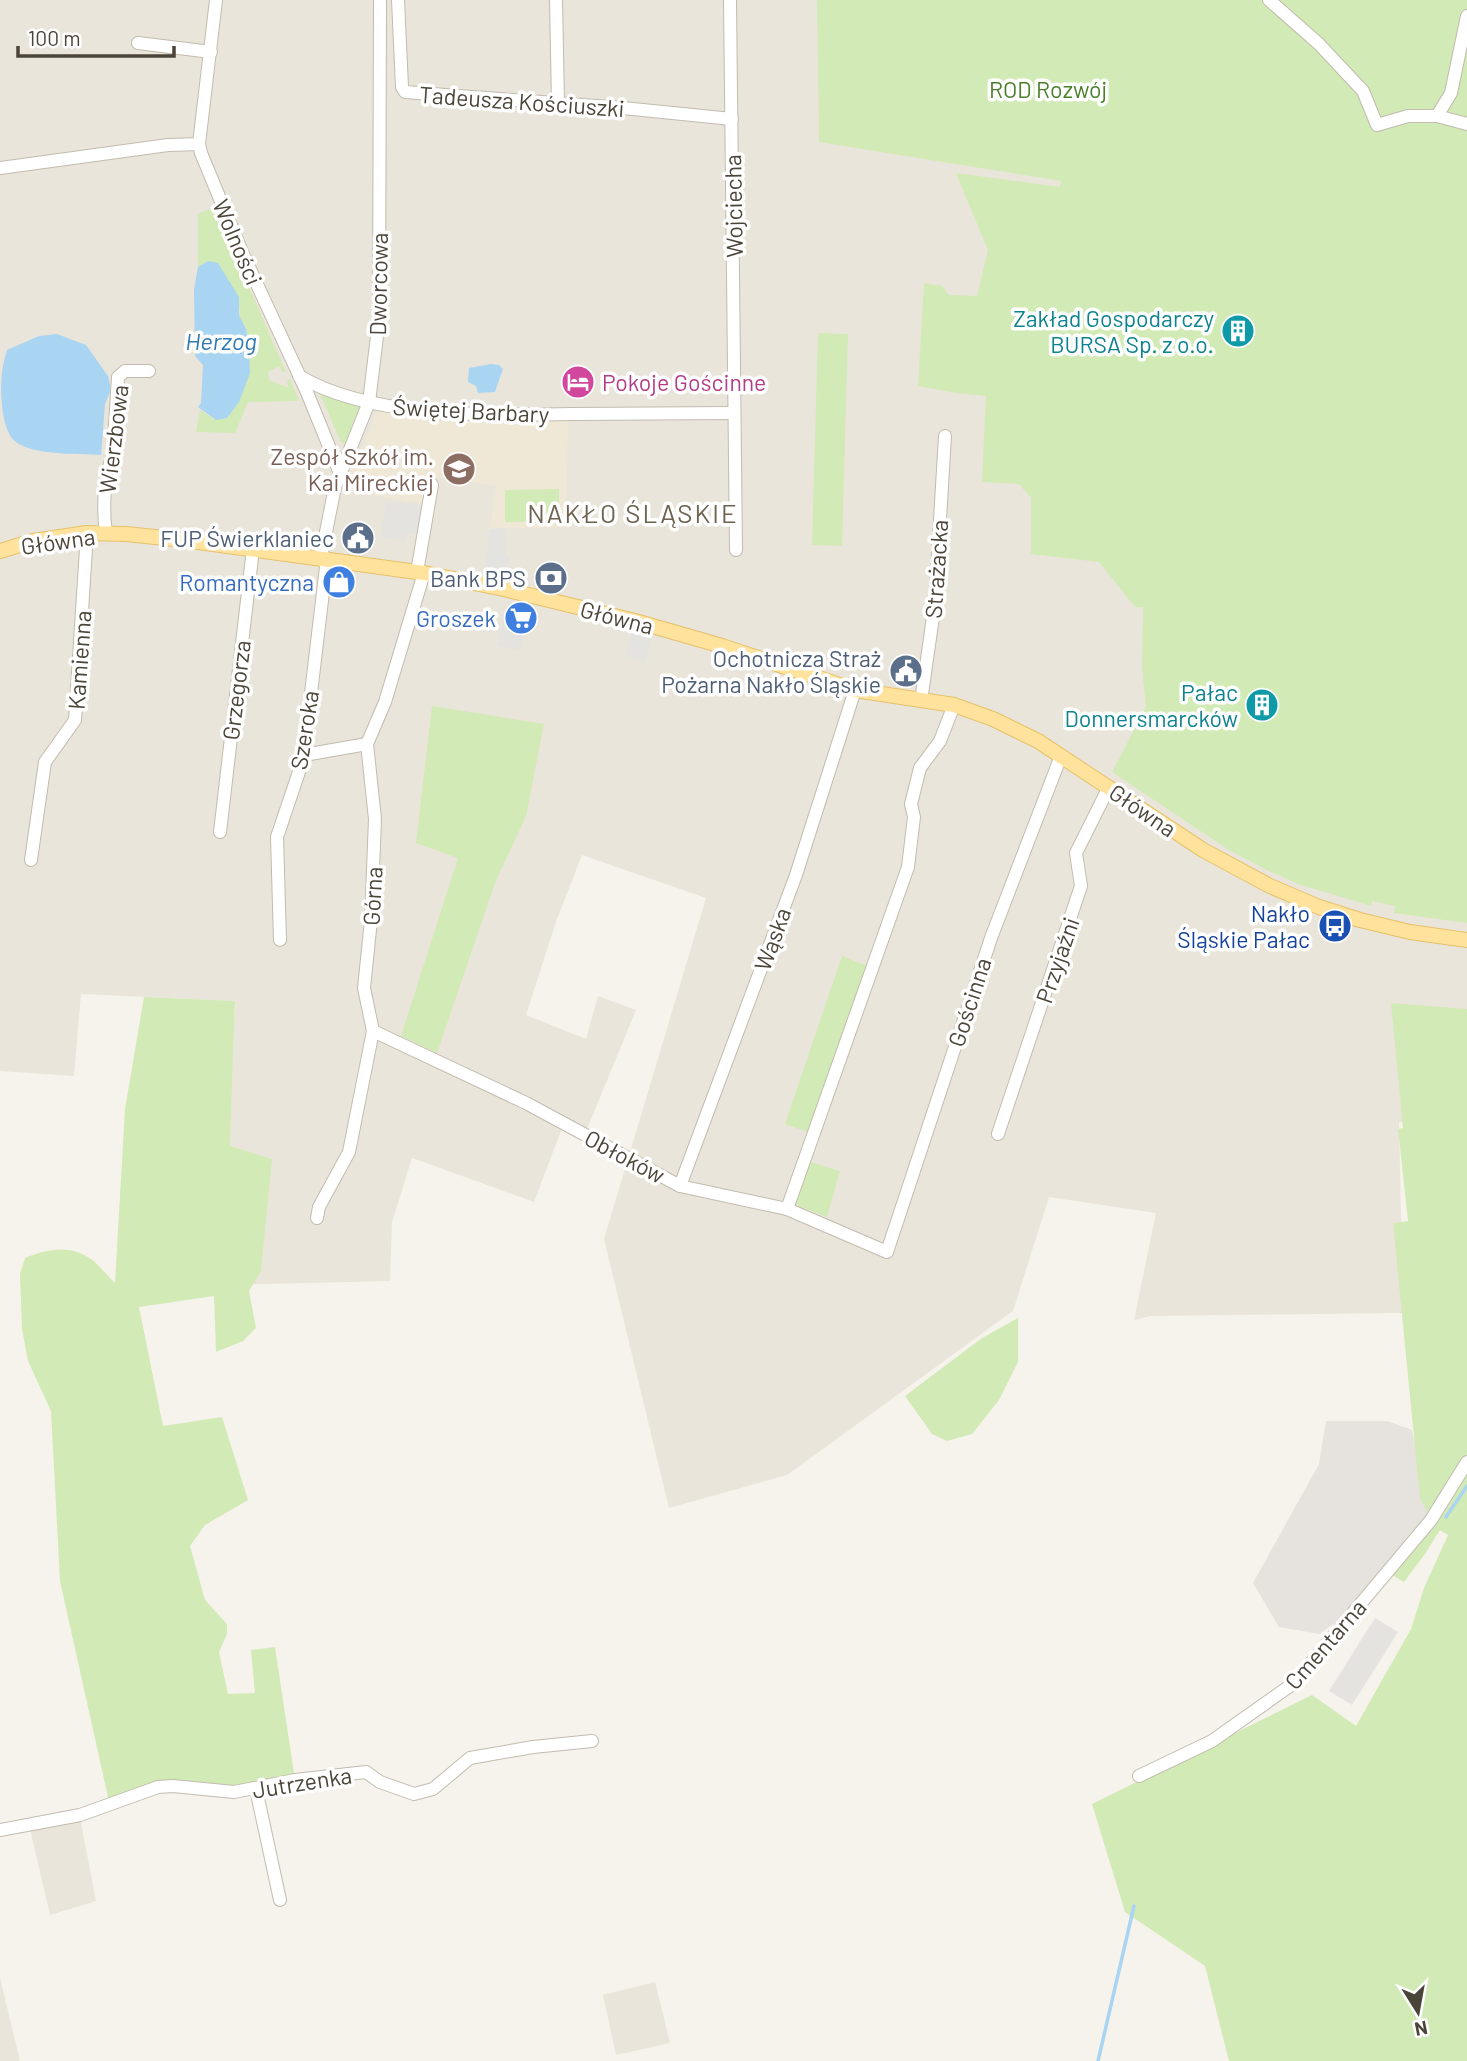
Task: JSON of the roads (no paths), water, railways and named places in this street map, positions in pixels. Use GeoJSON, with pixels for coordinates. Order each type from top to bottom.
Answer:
{"type":"FeatureCollection","features":[{"type":"Feature","properties":{"kind":"main road","name":"Główna"},"geometry":{"type":"LineString","coordinates":[[0,551],[33,541],[87,533],[107,534],[253,549],[421,573],[504,589],[635,621],[722,646],[855,690],[954,705],[1018,730],[1203,850],[1288,894],[1385,926],[1467,940]]}},
{"type":"Feature","properties":{"kind":"street","name":"Wolności"},"geometry":{"type":"LineString","coordinates":[[216,0],[199,144],[201,153],[340,471]]}},
{"type":"Feature","properties":{"kind":"street","name":"Dworcowa"},"geometry":{"type":"LineString","coordinates":[[325,559],[322,552],[340,471],[362,425],[369,402],[379,320],[380,0]]}},
{"type":"Feature","properties":{"kind":"street","name":"Tadeusza Kościuszki"},"geometry":{"type":"LineString","coordinates":[[398,0],[402,87],[405,92],[732,119]]}},
{"type":"Feature","properties":{"kind":"street"},"geometry":{"type":"LineString","coordinates":[[556,0],[558,103]]}},
{"type":"Feature","properties":{"kind":"street","name":"Wojciecha"},"geometry":{"type":"LineString","coordinates":[[730,0],[736,550]]}},
{"type":"Feature","properties":{"kind":"street"},"geometry":{"type":"LineString","coordinates":[[1269,0],[1328,52],[1363,91],[1377,125],[1408,116],[1437,116],[1467,124]]}},
{"type":"Feature","properties":{"kind":"street"},"geometry":{"type":"LineString","coordinates":[[1437,116],[1451,93],[1467,16]]}},
{"type":"Feature","properties":{"kind":"street"},"geometry":{"type":"LineString","coordinates":[[138,43],[211,51]]}},
{"type":"Feature","properties":{"kind":"street"},"geometry":{"type":"LineString","coordinates":[[0,168],[168,145],[199,144]]}},
{"type":"Feature","properties":{"kind":"street","name":"Wierzbowa"},"geometry":{"type":"LineString","coordinates":[[107,534],[104,520],[108,465],[113,456],[118,377],[128,371],[149,371]]}},
{"type":"Feature","properties":{"kind":"street","name":"Świętej Barbary"},"geometry":{"type":"LineString","coordinates":[[299,376],[340,395],[369,402],[488,415],[733,413]]}},
{"type":"Feature","properties":{"kind":"street","name":"Strażacka"},"geometry":{"type":"LineString","coordinates":[[921,701],[935,603],[945,436]]}},
{"type":"Feature","properties":{"kind":"street"},"geometry":{"type":"LineString","coordinates":[[304,755],[366,744],[385,702],[421,573],[432,485]]}},
{"type":"Feature","properties":{"kind":"street","name":"Kamienna"},"geometry":{"type":"LineString","coordinates":[[31,860],[45,762],[75,720],[87,533]]}},
{"type":"Feature","properties":{"kind":"street","name":"Grzegorza"},"geometry":{"type":"LineString","coordinates":[[220,832],[253,549]]}},
{"type":"Feature","properties":{"kind":"street","name":"Szeroka"},"geometry":{"type":"LineString","coordinates":[[280,940],[277,836],[304,755],[325,559]]}},
{"type":"Feature","properties":{"kind":"street","name":"Wąska"},"geometry":{"type":"LineString","coordinates":[[680,1186],[796,875],[855,690]]}},
{"type":"Feature","properties":{"kind":"street"},"geometry":{"type":"LineString","coordinates":[[787,1209],[908,867],[914,817],[911,804],[920,768],[940,741],[954,705]]}},
{"type":"Feature","properties":{"kind":"street","name":"Górna"},"geometry":{"type":"LineString","coordinates":[[317,1218],[318,1207],[349,1152],[373,1031],[364,988],[372,920],[375,820],[366,744]]}},
{"type":"Feature","properties":{"kind":"street","name":"Gościnna"},"geometry":{"type":"LineString","coordinates":[[887,1252],[991,938],[1061,756]]}},
{"type":"Feature","properties":{"kind":"street","name":"Przyjaźni"},"geometry":{"type":"LineString","coordinates":[[998,1134],[1081,887],[1076,853],[1109,787]]}},
{"type":"Feature","properties":{"kind":"street","name":"Obłoków"},"geometry":{"type":"LineString","coordinates":[[373,1031],[526,1103],[680,1186],[787,1209],[887,1252]]}},
{"type":"Feature","properties":{"kind":"street","name":"Cmentarna"},"geometry":{"type":"LineString","coordinates":[[1139,1776],[1212,1741],[1294,1684],[1431,1520],[1467,1462]]}},
{"type":"Feature","properties":{"kind":"street","name":"Jutrzenka"},"geometry":{"type":"LineString","coordinates":[[0,1830],[80,1815],[158,1787],[234,1792],[295,1780],[366,1772],[380,1782],[414,1794],[433,1788],[470,1758],[533,1746],[592,1741]]}},
{"type":"Feature","properties":{"kind":"street"},"geometry":{"type":"LineString","coordinates":[[256,1789],[280,1900]]}},
{"type":"Feature","properties":{"kind":"water","name":"Herzog"},"geometry":{"type":"Polygon","coordinates":[[[208,261],[218,263],[239,297],[239,315],[246,329],[249,351],[250,373],[239,402],[227,418],[216,420],[198,407],[201,403],[203,365],[195,356],[194,289],[198,267],[208,261]]]}},
{"type":"Feature","properties":{"kind":"water"},"geometry":{"type":"Polygon","coordinates":[[[57,334],[86,345],[108,376],[111,390],[105,404],[101,455],[34,450],[16,442],[7,430],[1,389],[7,350],[39,336],[57,334]]]}},
{"type":"Feature","properties":{"kind":"water"},"geometry":{"type":"Polygon","coordinates":[[[499,365],[503,369],[495,392],[478,393],[476,386],[468,382],[469,368],[499,365]]]}},
{"type":"Feature","properties":{"kind":"waterway"},"geometry":{"type":"LineString","coordinates":[[1446,1517],[1467,1486]]}},
{"type":"Feature","properties":{"kind":"waterway"},"geometry":{"type":"LineString","coordinates":[[1098,2061],[1134,1906]]}},
{"type":"Feature","properties":{"kind":"place","name":"Zakład Gospodarczy BURSA Sp. z o.o."},"geometry":{"type":"Point","coordinates":[1238,331]}},
{"type":"Feature","properties":{"kind":"place","name":"Pokoje Gościnne"},"geometry":{"type":"Point","coordinates":[578,382]}},
{"type":"Feature","properties":{"kind":"place","name":"Zespół Szkół im. Kai Mireckiej"},"geometry":{"type":"Point","coordinates":[459,469]}},
{"type":"Feature","properties":{"kind":"place","name":"FUP Świerklaniec"},"geometry":{"type":"Point","coordinates":[358,538]}},
{"type":"Feature","properties":{"kind":"place","name":"Bank BPS"},"geometry":{"type":"Point","coordinates":[551,578]}},
{"type":"Feature","properties":{"kind":"place","name":"Romantyczna"},"geometry":{"type":"Point","coordinates":[339,582]}},
{"type":"Feature","properties":{"kind":"place","name":"Groszek"},"geometry":{"type":"Point","coordinates":[521,618]}},
{"type":"Feature","properties":{"kind":"place","name":"Ochotnicza Straż Pożarna Nakło Śląskie"},"geometry":{"type":"Point","coordinates":[906,671]}},
{"type":"Feature","properties":{"kind":"place","name":"Pałac Donnersmarcków"},"geometry":{"type":"Point","coordinates":[1262,705]}},
{"type":"Feature","properties":{"kind":"place","name":"Nakło Śląskie Pałac"},"geometry":{"type":"Point","coordinates":[1335,926]}},
{"type":"Feature","properties":{"kind":"district","name":"NAKŁO ŚLĄSKIE"},"geometry":{"type":"Point","coordinates":[633,512]}},
{"type":"Feature","properties":{"kind":"park label","name":"ROD Rozwój"},"geometry":{"type":"Point","coordinates":[1048,89]}}]}
